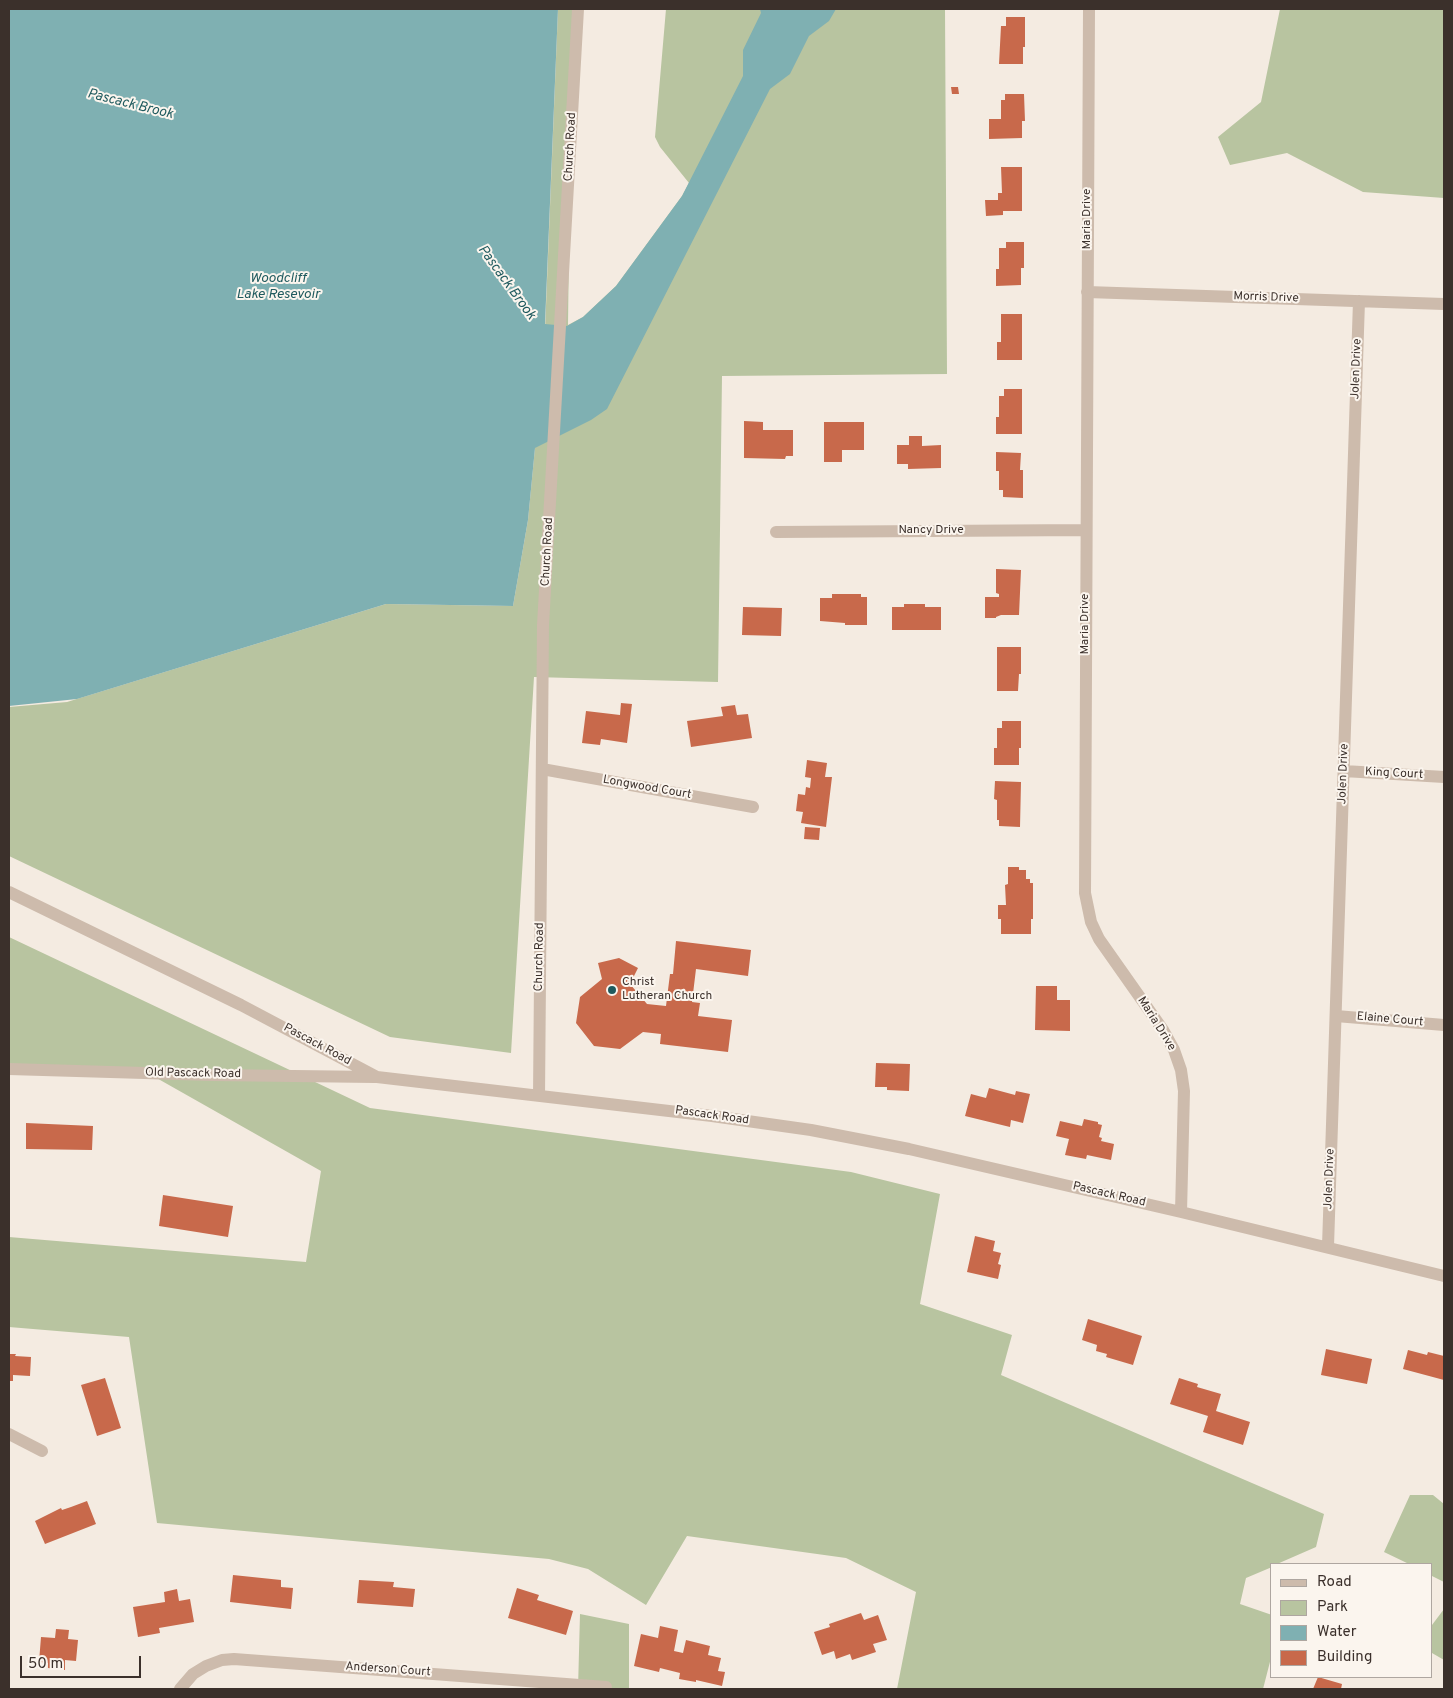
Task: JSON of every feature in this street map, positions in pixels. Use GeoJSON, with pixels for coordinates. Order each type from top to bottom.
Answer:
{"type":"FeatureCollection","features":[{"type":"Feature","properties":{"kind":"street","name":"Church Road"},"geometry":{"type":"LineString","coordinates":[[539,1096],[544,625],[578,9]]}},
{"type":"Feature","properties":{"kind":"street","name":"Maria Drive"},"geometry":{"type":"LineString","coordinates":[[1089,9],[1086,902],[1091,922],[1099,939],[1163,1030],[1174,1050],[1184,1091],[1181,1212]]}},
{"type":"Feature","properties":{"kind":"street","name":"Morris Drive"},"geometry":{"type":"LineString","coordinates":[[1087,292],[1444,304]]}},
{"type":"Feature","properties":{"kind":"street","name":"Jolen Drive"},"geometry":{"type":"LineString","coordinates":[[1328,1246],[1359,301]]}},
{"type":"Feature","properties":{"kind":"street","name":"Nancy Drive"},"geometry":{"type":"LineString","coordinates":[[776,532],[1086,530]]}},
{"type":"Feature","properties":{"kind":"street","name":"Longwood Court"},"geometry":{"type":"LineString","coordinates":[[542,769],[753,808]]}},
{"type":"Feature","properties":{"kind":"street","name":"King Court"},"geometry":{"type":"LineString","coordinates":[[1344,771],[1444,777]]}},
{"type":"Feature","properties":{"kind":"street","name":"Pascack Road"},"geometry":{"type":"LineString","coordinates":[[9,892],[241,1006],[377,1077],[712,1116],[811,1130],[946,1157],[1328,1246],[1444,1276]]}},
{"type":"Feature","properties":{"kind":"street","name":"Elaine Court"},"geometry":{"type":"LineString","coordinates":[[1336,1016],[1444,1025]]}},
{"type":"Feature","properties":{"kind":"street","name":"Old Pascack Road"},"geometry":{"type":"LineString","coordinates":[[9,1069],[212,1075],[377,1077]]}},
{"type":"Feature","properties":{"kind":"street"},"geometry":{"type":"LineString","coordinates":[[9,1434],[42,1451]]}},
{"type":"Feature","properties":{"kind":"street","name":"Anderson Court"},"geometry":{"type":"LineString","coordinates":[[180,1689],[193,1674],[206,1666],[222,1660],[234,1659],[606,1687]]}},
{"type":"Feature","properties":{"kind":"green space"},"geometry":{"type":"Polygon","coordinates":[[[558,9],[578,9],[570,162],[568,325],[583,317],[616,286],[682,196],[689,183],[660,147],[655,137],[666,9],[945,9],[947,374],[722,376],[718,682],[534,677],[511,1053],[390,1037],[9,856],[9,707],[67,702],[386,604],[513,606],[528,520],[544,355],[558,9]]]}},
{"type":"Feature","properties":{"kind":"green space"},"geometry":{"type":"Polygon","coordinates":[[[1280,9],[1444,9],[1444,198],[1363,192],[1287,153],[1230,165],[1218,137],[1261,102],[1280,9]]]}},
{"type":"Feature","properties":{"kind":"green space"},"geometry":{"type":"Polygon","coordinates":[[[9,937],[370,1108],[851,1172],[940,1194],[920,1304],[1012,1335],[1001,1375],[1324,1514],[1316,1547],[1279,1563],[1270,1563],[1270,1568],[1246,1578],[1240,1604],[1270,1614],[1270,1662],[1263,1689],[897,1689],[916,1592],[846,1558],[687,1536],[646,1605],[588,1569],[549,1559],[157,1523],[129,1337],[9,1327],[9,1237],[306,1262],[321,1171],[153,1076],[9,1064],[9,937]]]}},
{"type":"Feature","properties":{"kind":"green space"},"geometry":{"type":"Polygon","coordinates":[[[1410,1495],[1433,1495],[1444,1504],[1444,1582],[1433,1576],[1433,1563],[1407,1563],[1384,1552],[1410,1495]]]}},
{"type":"Feature","properties":{"kind":"green space"},"geometry":{"type":"Polygon","coordinates":[[[1444,1609],[1444,1660],[1433,1654],[1433,1624],[1444,1609]]]}},
{"type":"Feature","properties":{"kind":"green space"},"geometry":{"type":"Polygon","coordinates":[[[580,1614],[629,1624],[629,1689],[578,1689],[580,1614]]]}},
{"type":"Feature","properties":{"kind":"water","name":"Woodcliff Lake Resevoir"},"geometry":{"type":"Polygon","coordinates":[[[9,9],[558,9],[545,324],[567,326],[583,317],[616,286],[682,196],[743,76],[743,50],[761,13],[760,9],[836,9],[829,21],[809,36],[790,74],[770,89],[607,409],[591,420],[535,448],[528,520],[513,606],[386,604],[77,699],[9,706],[9,9]]]}},
{"type":"Feature","properties":{"kind":"building"},"geometry":{"type":"Polygon","coordinates":[[[1006,17],[1025,17],[1023,64],[999,64],[1001,26],[1006,26],[1006,17]]]}},
{"type":"Feature","properties":{"kind":"building"},"geometry":{"type":"Polygon","coordinates":[[[951,87],[958,87],[959,94],[952,94],[951,87]]]}},
{"type":"Feature","properties":{"kind":"building"},"geometry":{"type":"Polygon","coordinates":[[[1005,94],[1024,94],[1025,121],[1022,121],[1022,138],[989,139],[989,119],[1001,119],[1001,100],[1005,100],[1005,94]]]}},
{"type":"Feature","properties":{"kind":"building"},"geometry":{"type":"Polygon","coordinates":[[[1001,167],[1022,167],[1022,211],[1003,211],[1003,215],[986,216],[985,200],[998,200],[998,193],[1002,193],[1001,167]]]}},
{"type":"Feature","properties":{"kind":"building"},"geometry":{"type":"Polygon","coordinates":[[[1006,242],[1024,242],[1024,268],[1021,268],[1021,285],[996,286],[996,269],[999,269],[999,248],[1006,248],[1006,242]]]}},
{"type":"Feature","properties":{"kind":"building"},"geometry":{"type":"Polygon","coordinates":[[[1001,314],[1022,314],[1022,360],[997,360],[997,342],[1001,342],[1001,314]]]}},
{"type":"Feature","properties":{"kind":"building"},"geometry":{"type":"Polygon","coordinates":[[[1004,389],[1022,389],[1022,434],[996,434],[996,417],[999,417],[999,396],[1004,396],[1004,389]]]}},
{"type":"Feature","properties":{"kind":"building"},"geometry":{"type":"Polygon","coordinates":[[[744,421],[763,422],[763,430],[793,430],[793,456],[786,456],[785,459],[744,458],[744,421]]]}},
{"type":"Feature","properties":{"kind":"building"},"geometry":{"type":"Polygon","coordinates":[[[824,422],[864,422],[864,450],[842,450],[842,462],[824,462],[824,422]]]}},
{"type":"Feature","properties":{"kind":"building"},"geometry":{"type":"Polygon","coordinates":[[[909,436],[922,436],[922,446],[941,445],[941,468],[908,469],[908,464],[897,464],[897,445],[909,445],[909,436]]]}},
{"type":"Feature","properties":{"kind":"building"},"geometry":{"type":"Polygon","coordinates":[[[996,452],[1021,453],[1020,470],[1023,470],[1023,498],[1003,497],[1003,490],[999,490],[999,471],[996,471],[996,452]]]}},
{"type":"Feature","properties":{"kind":"building"},"geometry":{"type":"Polygon","coordinates":[[[996,569],[1021,570],[1019,615],[1001,615],[996,618],[985,618],[985,597],[999,597],[999,594],[996,593],[996,569]]]}},
{"type":"Feature","properties":{"kind":"building"},"geometry":{"type":"Polygon","coordinates":[[[832,594],[861,594],[861,597],[867,597],[867,625],[845,625],[845,623],[820,621],[820,598],[832,598],[832,594]]]}},
{"type":"Feature","properties":{"kind":"building"},"geometry":{"type":"Polygon","coordinates":[[[904,604],[925,604],[925,607],[941,607],[941,630],[892,630],[892,607],[904,607],[904,604]]]}},
{"type":"Feature","properties":{"kind":"building"},"geometry":{"type":"Polygon","coordinates":[[[743,607],[782,608],[781,636],[742,635],[743,607]]]}},
{"type":"Feature","properties":{"kind":"building"},"geometry":{"type":"Polygon","coordinates":[[[997,647],[1021,647],[1021,674],[1019,674],[1018,691],[997,691],[997,647]]]}},
{"type":"Feature","properties":{"kind":"building"},"geometry":{"type":"Polygon","coordinates":[[[621,703],[632,704],[627,743],[601,739],[600,745],[582,743],[586,711],[620,715],[621,703]]]}},
{"type":"Feature","properties":{"kind":"building"},"geometry":{"type":"Polygon","coordinates":[[[735,705],[737,715],[748,714],[752,738],[691,747],[687,721],[723,716],[721,707],[735,705]]]}},
{"type":"Feature","properties":{"kind":"building"},"geometry":{"type":"Polygon","coordinates":[[[1002,721],[1021,721],[1019,765],[994,765],[994,748],[997,748],[997,728],[1002,728],[1002,721]]]}},
{"type":"Feature","properties":{"kind":"building"},"geometry":{"type":"Polygon","coordinates":[[[807,760],[827,763],[825,777],[832,777],[826,827],[801,823],[803,812],[796,811],[798,794],[805,795],[806,787],[810,788],[811,778],[805,777],[807,760]]]}},
{"type":"Feature","properties":{"kind":"building"},"geometry":{"type":"Polygon","coordinates":[[[995,781],[1021,782],[1020,827],[999,826],[999,820],[997,820],[997,800],[994,799],[995,781]]]}},
{"type":"Feature","properties":{"kind":"building"},"geometry":{"type":"Polygon","coordinates":[[[805,827],[820,828],[819,840],[804,839],[805,827]]]}},
{"type":"Feature","properties":{"kind":"building"},"geometry":{"type":"Polygon","coordinates":[[[1008,867],[1019,867],[1019,870],[1026,870],[1026,879],[1030,879],[1030,883],[1033,883],[1031,934],[1001,934],[1001,919],[998,919],[998,905],[1006,905],[1005,885],[1008,884],[1008,867]]]}},
{"type":"Feature","properties":{"kind":"building","name":"Christ Lutheran Church"},"geometry":{"type":"Polygon","coordinates":[[[676,941],[751,950],[748,976],[696,969],[692,1002],[700,1003],[698,1016],[732,1020],[728,1052],[660,1044],[661,1034],[643,1032],[620,1049],[594,1046],[576,1023],[580,997],[602,979],[598,963],[619,958],[638,968],[630,984],[647,1004],[666,1006],[670,974],[673,974],[676,941]]]}},
{"type":"Feature","properties":{"kind":"building"},"geometry":{"type":"Polygon","coordinates":[[[1036,986],[1057,986],[1057,1000],[1070,1000],[1070,1031],[1035,1030],[1036,986]]]}},
{"type":"Feature","properties":{"kind":"building"},"geometry":{"type":"Polygon","coordinates":[[[876,1063],[910,1064],[909,1091],[887,1090],[887,1087],[875,1087],[876,1063]]]}},
{"type":"Feature","properties":{"kind":"building"},"geometry":{"type":"Polygon","coordinates":[[[989,1088],[1015,1095],[1016,1091],[1030,1094],[1023,1123],[1011,1120],[1010,1127],[965,1116],[971,1094],[986,1098],[989,1088]]]}},
{"type":"Feature","properties":{"kind":"building"},"geometry":{"type":"Polygon","coordinates":[[[1084,1119],[1098,1122],[1098,1124],[1102,1125],[1099,1137],[1102,1138],[1101,1141],[1114,1144],[1111,1160],[1087,1155],[1086,1159],[1065,1155],[1069,1139],[1056,1136],[1060,1121],[1082,1126],[1084,1119]]]}},
{"type":"Feature","properties":{"kind":"building"},"geometry":{"type":"Polygon","coordinates":[[[26,1123],[93,1126],[92,1150],[26,1149],[26,1123]]]}},
{"type":"Feature","properties":{"kind":"building"},"geometry":{"type":"Polygon","coordinates":[[[163,1195],[233,1206],[228,1237],[159,1226],[163,1195]]]}},
{"type":"Feature","properties":{"kind":"building"},"geometry":{"type":"Polygon","coordinates":[[[975,1236],[995,1241],[993,1251],[1001,1253],[998,1264],[1001,1265],[998,1279],[967,1272],[975,1236]]]}},
{"type":"Feature","properties":{"kind":"building"},"geometry":{"type":"Polygon","coordinates":[[[1088,1319],[1142,1336],[1133,1365],[1106,1357],[1107,1354],[1096,1351],[1097,1345],[1082,1340],[1088,1319]]]}},
{"type":"Feature","properties":{"kind":"building"},"geometry":{"type":"Polygon","coordinates":[[[1326,1349],[1372,1359],[1367,1384],[1321,1375],[1326,1349]]]}},
{"type":"Feature","properties":{"kind":"building"},"geometry":{"type":"Polygon","coordinates":[[[1408,1350],[1427,1355],[1428,1352],[1444,1356],[1444,1380],[1403,1369],[1408,1350]]]}},
{"type":"Feature","properties":{"kind":"building"},"geometry":{"type":"Polygon","coordinates":[[[9,1354],[31,1357],[30,1376],[13,1375],[13,1381],[9,1381],[9,1354]]]}},
{"type":"Feature","properties":{"kind":"building"},"geometry":{"type":"Polygon","coordinates":[[[105,1378],[121,1428],[97,1436],[81,1385],[105,1378]]]}},
{"type":"Feature","properties":{"kind":"building"},"geometry":{"type":"Polygon","coordinates":[[[1179,1378],[1198,1384],[1197,1387],[1221,1394],[1216,1411],[1250,1422],[1243,1445],[1203,1432],[1208,1416],[1170,1404],[1179,1378]]]}},
{"type":"Feature","properties":{"kind":"building"},"geometry":{"type":"Polygon","coordinates":[[[87,1501],[96,1524],[45,1544],[35,1521],[61,1508],[62,1510],[87,1501]]]}},
{"type":"Feature","properties":{"kind":"building"},"geometry":{"type":"Polygon","coordinates":[[[233,1575],[281,1580],[281,1587],[293,1588],[291,1609],[230,1602],[233,1575]]]}},
{"type":"Feature","properties":{"kind":"building"},"geometry":{"type":"Polygon","coordinates":[[[359,1580],[394,1582],[393,1587],[415,1589],[413,1607],[357,1603],[359,1580]]]}},
{"type":"Feature","properties":{"kind":"building"},"geometry":{"type":"Polygon","coordinates":[[[517,1588],[539,1595],[537,1600],[573,1611],[566,1635],[508,1618],[517,1588]]]}},
{"type":"Feature","properties":{"kind":"building"},"geometry":{"type":"Polygon","coordinates":[[[177,1589],[179,1601],[190,1599],[194,1622],[159,1628],[160,1633],[138,1637],[133,1607],[165,1602],[164,1592],[177,1589]]]}},
{"type":"Feature","properties":{"kind":"building"},"geometry":{"type":"Polygon","coordinates":[[[861,1613],[864,1620],[878,1615],[887,1640],[873,1644],[876,1652],[852,1660],[850,1654],[836,1659],[834,1651],[822,1655],[814,1632],[830,1627],[829,1624],[861,1613]]]}},
{"type":"Feature","properties":{"kind":"building"},"geometry":{"type":"Polygon","coordinates":[[[660,1626],[678,1630],[674,1651],[683,1653],[686,1640],[710,1646],[708,1655],[721,1658],[718,1671],[725,1672],[722,1686],[696,1680],[696,1682],[679,1679],[680,1673],[660,1668],[659,1672],[634,1666],[641,1634],[658,1638],[660,1626]]]}},
{"type":"Feature","properties":{"kind":"building"},"geometry":{"type":"Polygon","coordinates":[[[56,1629],[69,1630],[68,1639],[78,1640],[76,1661],[65,1660],[65,1670],[48,1668],[48,1663],[39,1662],[41,1637],[55,1638],[56,1629]]]}},
{"type":"Feature","properties":{"kind":"building"},"geometry":{"type":"Polygon","coordinates":[[[1318,1678],[1342,1684],[1341,1689],[1313,1689],[1318,1678]]]}},
{"type":"Feature","properties":{"kind":"place","name":"Christ Lutheran Church"},"geometry":{"type":"Point","coordinates":[612,990]}},
{"type":"Feature","properties":{"kind":"water label","name":"Pascack Brook"},"geometry":{"type":"Point","coordinates":[130,105]}},
{"type":"Feature","properties":{"kind":"water label","name":"Pascack Brook"},"geometry":{"type":"Point","coordinates":[506,283]}}]}
